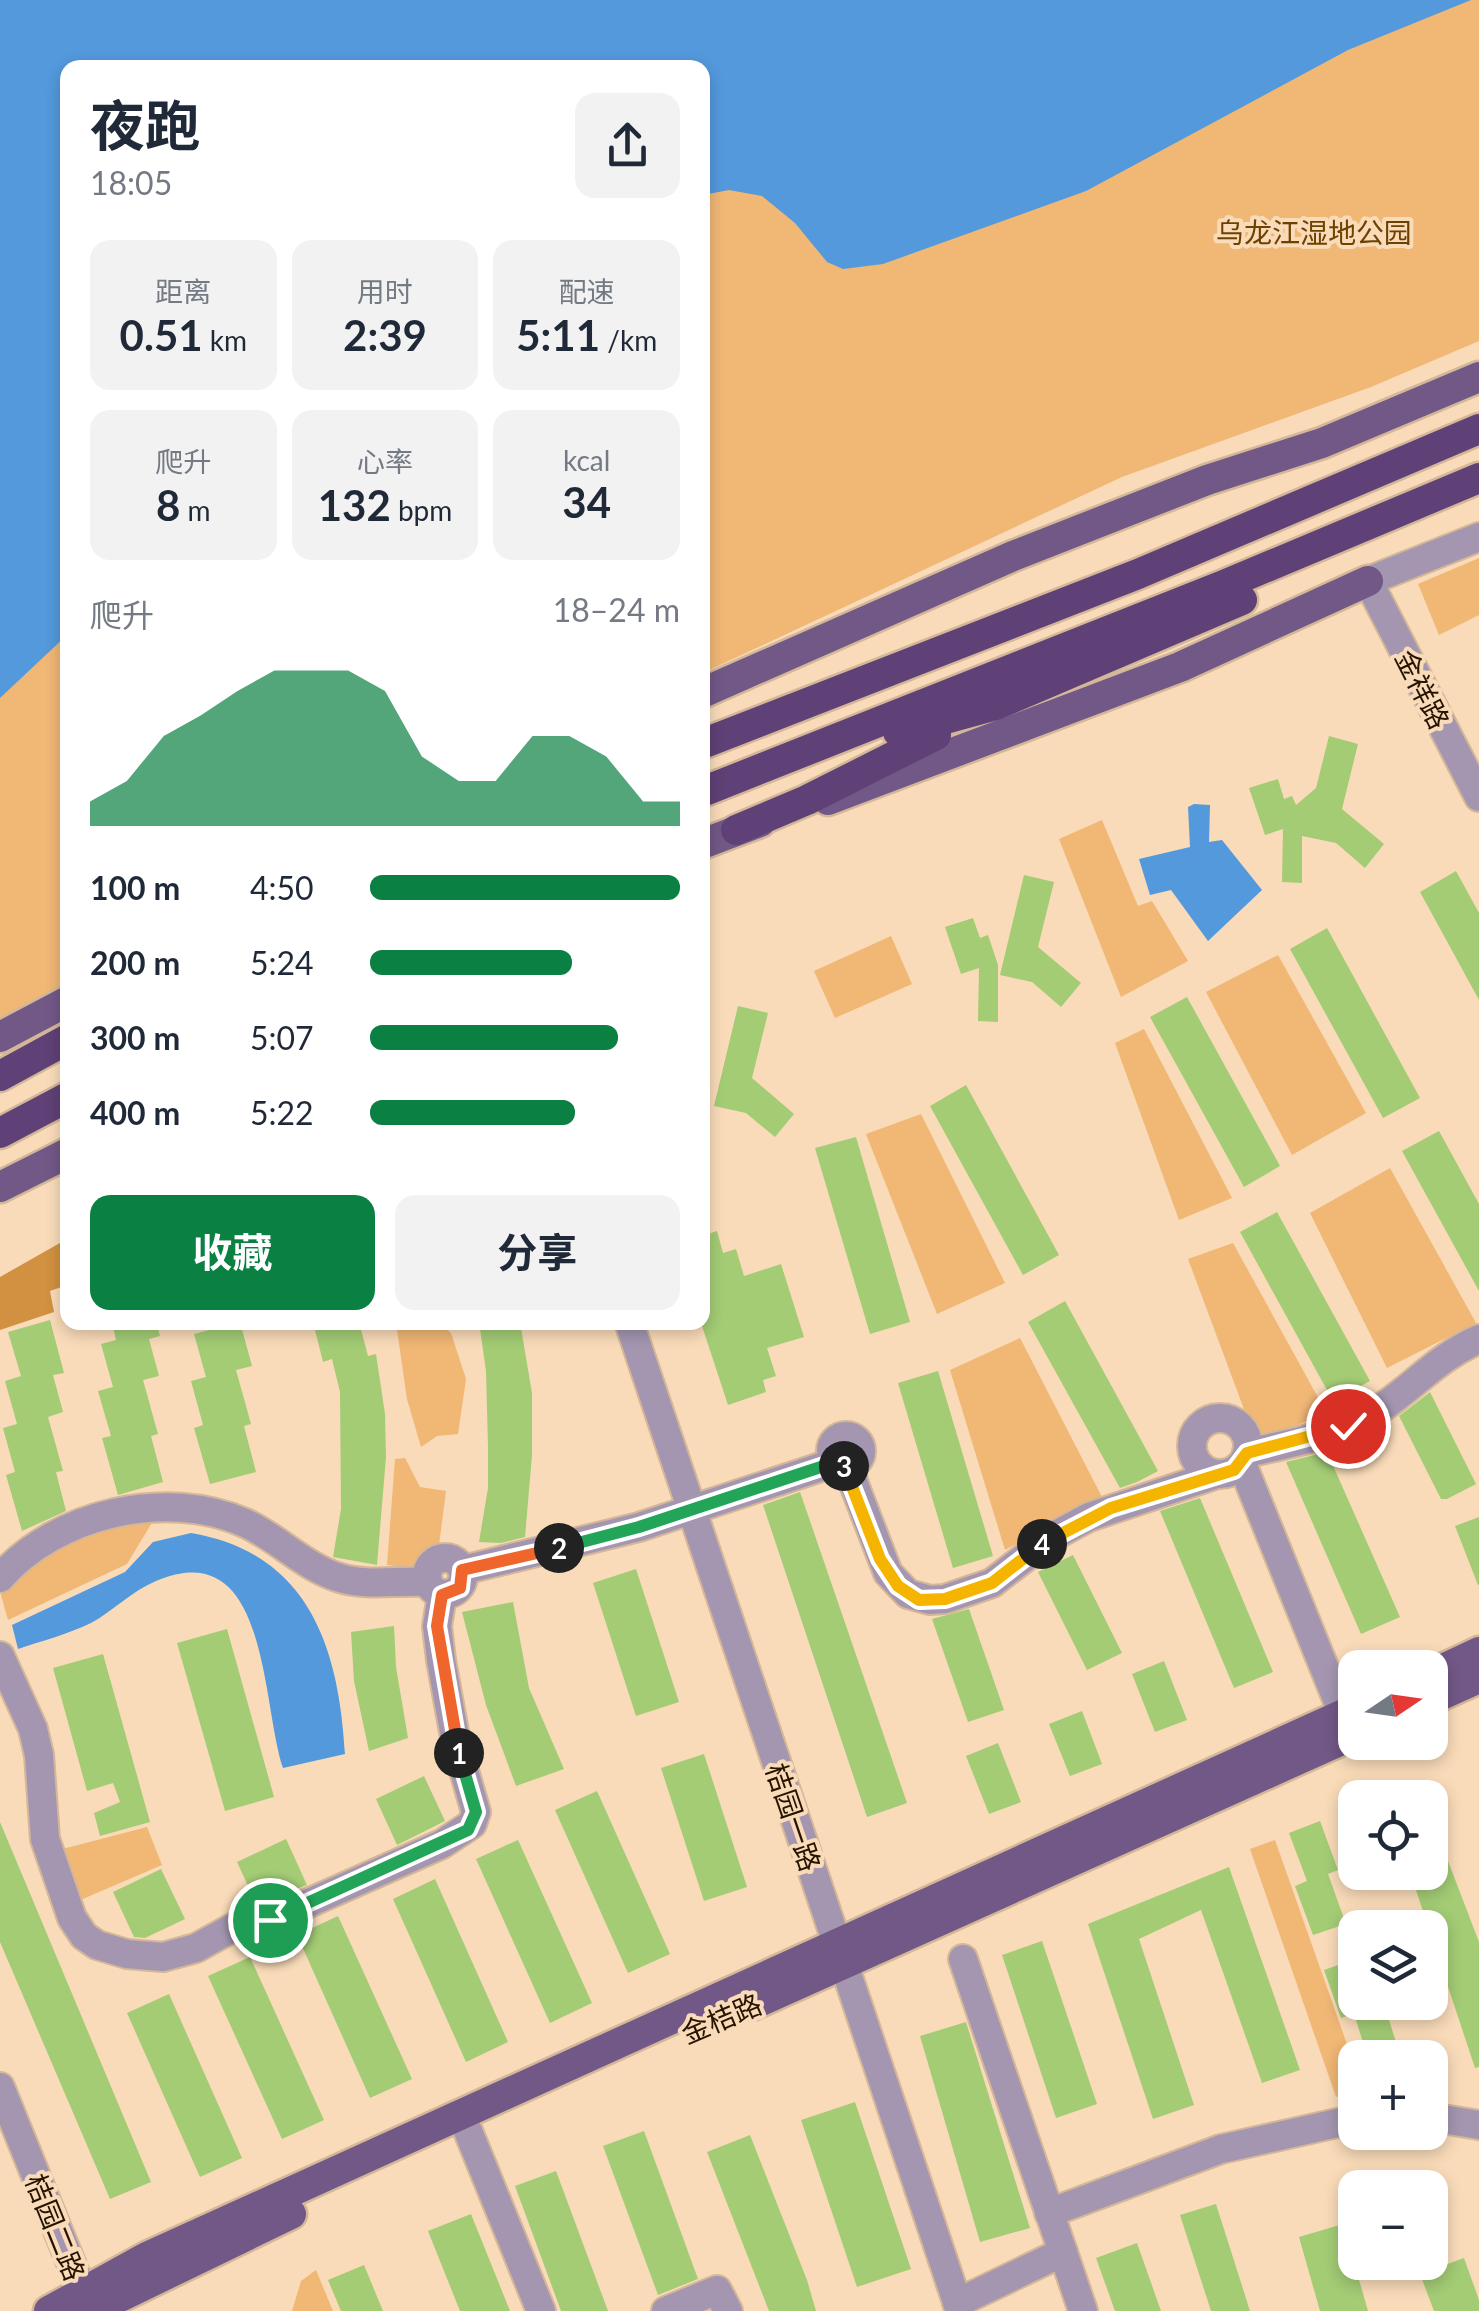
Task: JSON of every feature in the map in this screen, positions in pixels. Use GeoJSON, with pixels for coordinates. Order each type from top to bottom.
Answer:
{"type":"FeatureCollection","features":[{"type":"Feature","properties":{"kind":"highway"},"geometry":{"type":"LineString","coordinates":[[710,741],[1138,574],[1479,429]]}},
{"type":"Feature","properties":{"kind":"highway"},"geometry":{"type":"LineString","coordinates":[[710,789],[1224,585],[1479,478]]}},
{"type":"Feature","properties":{"kind":"highway"},"geometry":{"type":"LineString","coordinates":[[736,830],[806,800],[996,706],[1479,498]]}},
{"type":"Feature","properties":{"kind":"highway"},"geometry":{"type":"LineString","coordinates":[[744,774],[996,706]]}},
{"type":"Feature","properties":{"kind":"highway"},"geometry":{"type":"LineString","coordinates":[[0,1076],[60,1044]]}},
{"type":"Feature","properties":{"kind":"highway"},"geometry":{"type":"LineString","coordinates":[[0,1133],[60,1101]]}},
{"type":"Feature","properties":{"kind":"main road"},"geometry":{"type":"LineString","coordinates":[[710,689],[1014,556],[1207,480],[1322,443],[1479,377]]}},
{"type":"Feature","properties":{"kind":"main road"},"geometry":{"type":"LineString","coordinates":[[710,841],[853,792],[1180,667],[1368,581]]}},
{"type":"Feature","properties":{"kind":"main road"},"geometry":{"type":"LineString","coordinates":[[0,1036],[60,1005]]}},
{"type":"Feature","properties":{"kind":"main road"},"geometry":{"type":"LineString","coordinates":[[0,1188],[60,1156]]}},
{"type":"Feature","properties":{"kind":"main road"},"geometry":{"type":"LineString","coordinates":[[1448,1667],[1479,1652]]}},
{"type":"Feature","properties":{"kind":"main road"},"geometry":{"type":"LineString","coordinates":[[1448,1692],[1479,1678]]}},
{"type":"Feature","properties":{"kind":"main road","name":"金桔路"},"geometry":{"type":"LineString","coordinates":[[75,2306],[125,2292],[1338,1725]]}},
{"type":"Feature","properties":{"kind":"main road"},"geometry":{"type":"LineString","coordinates":[[75,2306],[841,1954]]}},
{"type":"Feature","properties":{"kind":"street"},"geometry":{"type":"LineString","coordinates":[[1368,581],[1479,538]]}},
{"type":"Feature","properties":{"kind":"street","name":"金祥路"},"geometry":{"type":"LineString","coordinates":[[1368,581],[1479,796]]}},
{"type":"Feature","properties":{"kind":"street","name":"桔园一路"},"geometry":{"type":"LineString","coordinates":[[632,1330],[956,2301]]}},
{"type":"Feature","properties":{"kind":"street"},"geometry":{"type":"LineString","coordinates":[[0,1578],[48,1540],[86,1521],[126,1510],[181,1508],[240,1521],[261,1530],[313,1567],[339,1578],[460,1588],[462,1570],[838,1459],[888,1573],[908,1594],[930,1600],[992,1583],[1050,1538],[1089,1517],[1367,1417],[1432,1365],[1479,1340]]}},
{"type":"Feature","properties":{"kind":"street"},"geometry":{"type":"LineString","coordinates":[[1235,1464],[1338,1690]]}},
{"type":"Feature","properties":{"kind":"street"},"geometry":{"type":"LineString","coordinates":[[0,1656],[32,1729],[45,1839],[72,1918],[84,1936],[98,1945],[128,1954],[163,1957],[196,1948],[236,1926],[286,1912],[442,1844],[472,1824],[476,1812],[456,1742],[441,1660],[435,1588]]}},
{"type":"Feature","properties":{"kind":"street"},"geometry":{"type":"LineString","coordinates":[[963,1960],[1083,2311]]}},
{"type":"Feature","properties":{"kind":"street","name":"桔园二路"},"geometry":{"type":"LineString","coordinates":[[0,2087],[75,2306]]}},
{"type":"Feature","properties":{"kind":"street"},"geometry":{"type":"LineString","coordinates":[[1448,2119],[1479,2125]]}},
{"type":"Feature","properties":{"kind":"street"},"geometry":{"type":"LineString","coordinates":[[956,2301],[1057,2235],[1221,2150],[1338,2123]]}},
{"type":"Feature","properties":{"kind":"street","name":"桔园二路"},"geometry":{"type":"LineString","coordinates":[[0,2131],[75,2306]]}},
{"type":"Feature","properties":{"kind":"street"},"geometry":{"type":"LineString","coordinates":[[468,2131],[542,2311]]}},
{"type":"Feature","properties":{"kind":"street"},"geometry":{"type":"LineString","coordinates":[[666,2311],[717,2290],[728,2311]]}},
{"type":"Feature","properties":{"kind":"green space","name":"乌龙江湿地公园"},"geometry":{"type":"Polygon","coordinates":[[[1409,0],[1479,0],[1479,341],[1371,387],[1122,477],[710,670],[710,183],[1409,0]]]}},
{"type":"Feature","properties":{"kind":"green space"},"geometry":{"type":"Polygon","coordinates":[[[1479,558],[1479,615],[1439,635],[1418,584],[1479,558]]]}},
{"type":"Feature","properties":{"kind":"green space"},"geometry":{"type":"Polygon","coordinates":[[[60,615],[60,989],[0,1020],[0,676],[60,615]]]}},
{"type":"Feature","properties":{"kind":"green space"},"geometry":{"type":"Polygon","coordinates":[[[1102,820],[1138,906],[1152,901],[1188,961],[1121,997],[1059,839],[1102,820]]]}},
{"type":"Feature","properties":{"kind":"green space"},"geometry":{"type":"Polygon","coordinates":[[[891,936],[912,984],[835,1018],[814,971],[891,936]]]}},
{"type":"Feature","properties":{"kind":"green space"},"geometry":{"type":"Polygon","coordinates":[[[1278,955],[1366,1113],[1292,1155],[1206,992],[1278,955]]]}},
{"type":"Feature","properties":{"kind":"green space"},"geometry":{"type":"Polygon","coordinates":[[[1144,1029],[1232,1198],[1179,1220],[1115,1043],[1144,1029]]]}},
{"type":"Feature","properties":{"kind":"green space"},"geometry":{"type":"Polygon","coordinates":[[[921,1114],[1005,1283],[937,1314],[866,1134],[921,1114]]]}},
{"type":"Feature","properties":{"kind":"green space"},"geometry":{"type":"Polygon","coordinates":[[[1390,1168],[1476,1323],[1387,1368],[1310,1213],[1390,1168]]]}},
{"type":"Feature","properties":{"kind":"green space"},"geometry":{"type":"Polygon","coordinates":[[[1233,1243],[1326,1412],[1257,1444],[1188,1259],[1233,1243]]]}},
{"type":"Feature","properties":{"kind":"green space"},"geometry":{"type":"Polygon","coordinates":[[[397,1330],[447,1330],[466,1379],[458,1434],[437,1436],[421,1447],[407,1399],[397,1330]]]}},
{"type":"Feature","properties":{"kind":"green space"},"geometry":{"type":"Polygon","coordinates":[[[1020,1338],[1102,1497],[1005,1550],[950,1370],[1020,1338]]]}},
{"type":"Feature","properties":{"kind":"green space"},"geometry":{"type":"Polygon","coordinates":[[[405,1458],[420,1487],[446,1491],[438,1553],[427,1558],[423,1570],[387,1565],[395,1459],[405,1458]]]}},
{"type":"Feature","properties":{"kind":"green space"},"geometry":{"type":"Polygon","coordinates":[[[123,1521],[153,1521],[127,1564],[8,1620],[1,1595],[19,1568],[48,1550],[123,1521]]]}},
{"type":"Feature","properties":{"kind":"green space"},"geometry":{"type":"Polygon","coordinates":[[[147,1827],[162,1865],[71,1904],[55,1851],[147,1827]]]}},
{"type":"Feature","properties":{"kind":"green space"},"geometry":{"type":"Polygon","coordinates":[[[1275,1840],[1345,2040],[1338,2040],[1336,2097],[1250,1849],[1275,1840]]]}},
{"type":"Feature","properties":{"kind":"green space"},"geometry":{"type":"Polygon","coordinates":[[[316,2270],[333,2311],[292,2311],[301,2281],[316,2270]]]}},
{"type":"Feature","properties":{"kind":"shaded area"},"geometry":{"type":"Polygon","coordinates":[[[60,1243],[60,1287],[50,1291],[54,1312],[0,1330],[0,1277],[60,1243]]]}},
{"type":"Feature","properties":{"kind":"water"},"geometry":{"type":"Polygon","coordinates":[[[0,0],[1471,0],[1348,50],[1086,191],[883,264],[843,269],[827,262],[795,223],[762,196],[729,190],[710,194],[710,60],[60,60],[60,642],[0,698],[0,0]]]}},
{"type":"Feature","properties":{"kind":"water"},"geometry":{"type":"Polygon","coordinates":[[[1210,805],[1209,842],[1222,840],[1262,890],[1208,941],[1171,890],[1150,895],[1139,859],[1190,847],[1188,807],[1210,805]]]}},
{"type":"Feature","properties":{"kind":"water"},"geometry":{"type":"Polygon","coordinates":[[[191,1533],[231,1544],[264,1561],[290,1584],[310,1611],[335,1678],[345,1754],[283,1768],[254,1632],[240,1602],[220,1581],[193,1573],[156,1581],[91,1623],[18,1649],[12,1625],[125,1572],[153,1542],[191,1533]]]}},
{"type":"Feature","properties":{"kind":"building"},"geometry":{"type":"Polygon","coordinates":[[[1329,736],[1358,744],[1342,809],[1384,844],[1365,868],[1336,843],[1302,836],[1302,883],[1282,882],[1283,829],[1265,835],[1249,788],[1278,779],[1284,799],[1292,796],[1296,805],[1316,788],[1329,736]]]}},
{"type":"Feature","properties":{"kind":"building"},"geometry":{"type":"Polygon","coordinates":[[[1456,871],[1479,913],[1479,1000],[1420,892],[1456,871]]]}},
{"type":"Feature","properties":{"kind":"building"},"geometry":{"type":"Polygon","coordinates":[[[1024,875],[1054,882],[1038,947],[1081,983],[1061,1007],[1032,982],[1000,975],[1024,875]]]}},
{"type":"Feature","properties":{"kind":"building"},"geometry":{"type":"Polygon","coordinates":[[[973,918],[980,938],[988,935],[998,965],[998,1022],[978,1021],[979,968],[961,974],[945,927],[973,918]]]}},
{"type":"Feature","properties":{"kind":"building"},"geometry":{"type":"Polygon","coordinates":[[[1327,928],[1420,1098],[1383,1118],[1290,949],[1327,928]]]}},
{"type":"Feature","properties":{"kind":"building"},"geometry":{"type":"Polygon","coordinates":[[[1187,997],[1280,1166],[1244,1187],[1150,1017],[1187,997]]]}},
{"type":"Feature","properties":{"kind":"building"},"geometry":{"type":"Polygon","coordinates":[[[738,1006],[768,1013],[752,1078],[794,1114],[775,1137],[746,1113],[714,1106],[738,1006]]]}},
{"type":"Feature","properties":{"kind":"building"},"geometry":{"type":"Polygon","coordinates":[[[966,1085],[1059,1255],[1023,1275],[930,1106],[966,1085]]]}},
{"type":"Feature","properties":{"kind":"building"},"geometry":{"type":"Polygon","coordinates":[[[1439,1131],[1479,1204],[1479,1291],[1402,1151],[1439,1131]]]}},
{"type":"Feature","properties":{"kind":"building"},"geometry":{"type":"Polygon","coordinates":[[[856,1137],[910,1322],[870,1334],[815,1148],[856,1137]]]}},
{"type":"Feature","properties":{"kind":"building"},"geometry":{"type":"Polygon","coordinates":[[[1277,1212],[1370,1381],[1333,1401],[1240,1232],[1277,1212]]]}},
{"type":"Feature","properties":{"kind":"building"},"geometry":{"type":"Polygon","coordinates":[[[717,1231],[723,1253],[736,1249],[744,1276],[781,1264],[804,1337],[767,1348],[776,1376],[763,1380],[766,1392],[728,1405],[703,1330],[710,1330],[710,1233],[717,1231]]]}},
{"type":"Feature","properties":{"kind":"building"},"geometry":{"type":"Polygon","coordinates":[[[1065,1301],[1158,1471],[1120,1488],[1028,1322],[1065,1301]]]}},
{"type":"Feature","properties":{"kind":"building"},"geometry":{"type":"Polygon","coordinates":[[[50,1320],[64,1373],[53,1375],[63,1412],[48,1417],[63,1471],[56,1472],[66,1511],[22,1531],[6,1475],[15,1472],[3,1428],[17,1424],[5,1381],[21,1376],[8,1332],[50,1320]]]}},
{"type":"Feature","properties":{"kind":"building"},"geometry":{"type":"Polygon","coordinates":[[[114,1330],[158,1330],[160,1336],[149,1339],[159,1376],[143,1380],[158,1434],[151,1436],[163,1482],[118,1495],[102,1438],[111,1436],[98,1391],[113,1387],[101,1344],[116,1340],[114,1330]]]}},
{"type":"Feature","properties":{"kind":"building"},"geometry":{"type":"Polygon","coordinates":[[[242,1330],[252,1366],[236,1370],[251,1424],[244,1426],[256,1472],[210,1484],[194,1428],[203,1425],[191,1381],[206,1377],[194,1334],[242,1330]]]}},
{"type":"Feature","properties":{"kind":"building"},"geometry":{"type":"Polygon","coordinates":[[[315,1330],[361,1330],[368,1356],[376,1354],[385,1414],[386,1457],[377,1565],[333,1557],[341,1509],[340,1392],[332,1359],[323,1362],[315,1330]]]}},
{"type":"Feature","properties":{"kind":"building"},"geometry":{"type":"Polygon","coordinates":[[[480,1330],[521,1330],[532,1393],[532,1455],[525,1537],[501,1543],[479,1542],[488,1488],[486,1371],[480,1330]]]}},
{"type":"Feature","properties":{"kind":"building"},"geometry":{"type":"Polygon","coordinates":[[[938,1371],[993,1556],[953,1568],[898,1383],[938,1371]]]}},
{"type":"Feature","properties":{"kind":"building"},"geometry":{"type":"Polygon","coordinates":[[[1430,1392],[1476,1484],[1447,1499],[1441,1499],[1399,1416],[1430,1392]]]}},
{"type":"Feature","properties":{"kind":"building"},"geometry":{"type":"Polygon","coordinates":[[[1327,1452],[1400,1617],[1361,1634],[1286,1462],[1327,1452]]]}},
{"type":"Feature","properties":{"kind":"building"},"geometry":{"type":"Polygon","coordinates":[[[800,1492],[907,1803],[867,1817],[763,1505],[800,1492]]]}},
{"type":"Feature","properties":{"kind":"building"},"geometry":{"type":"Polygon","coordinates":[[[1200,1498],[1273,1672],[1234,1688],[1160,1511],[1200,1498]]]}},
{"type":"Feature","properties":{"kind":"building"},"geometry":{"type":"Polygon","coordinates":[[[1479,1517],[1479,1585],[1478,1585],[1455,1526],[1479,1517]]]}},
{"type":"Feature","properties":{"kind":"building"},"geometry":{"type":"Polygon","coordinates":[[[1073,1555],[1122,1653],[1087,1670],[1038,1572],[1073,1555]]]}},
{"type":"Feature","properties":{"kind":"building"},"geometry":{"type":"Polygon","coordinates":[[[636,1569],[679,1702],[636,1716],[593,1583],[636,1569]]]}},
{"type":"Feature","properties":{"kind":"building"},"geometry":{"type":"Polygon","coordinates":[[[513,1602],[529,1688],[564,1769],[516,1786],[486,1705],[462,1612],[513,1602]]]}},
{"type":"Feature","properties":{"kind":"building"},"geometry":{"type":"Polygon","coordinates":[[[969,1609],[1004,1710],[968,1722],[932,1619],[969,1609]]]}},
{"type":"Feature","properties":{"kind":"building"},"geometry":{"type":"Polygon","coordinates":[[[394,1626],[396,1667],[408,1738],[369,1751],[354,1681],[351,1632],[394,1626]]]}},
{"type":"Feature","properties":{"kind":"building"},"geometry":{"type":"Polygon","coordinates":[[[227,1629],[274,1797],[225,1811],[177,1643],[227,1629]]]}},
{"type":"Feature","properties":{"kind":"building"},"geometry":{"type":"Polygon","coordinates":[[[103,1654],[150,1822],[100,1836],[94,1813],[120,1802],[113,1783],[87,1791],[53,1668],[103,1654]]]}},
{"type":"Feature","properties":{"kind":"building"},"geometry":{"type":"Polygon","coordinates":[[[1164,1661],[1187,1720],[1155,1732],[1132,1674],[1164,1661]]]}},
{"type":"Feature","properties":{"kind":"building"},"geometry":{"type":"Polygon","coordinates":[[[1082,1711],[1102,1764],[1070,1776],[1049,1724],[1082,1711]]]}},
{"type":"Feature","properties":{"kind":"building"},"geometry":{"type":"Polygon","coordinates":[[[998,1743],[1021,1802],[989,1814],[966,1756],[998,1743]]]}},
{"type":"Feature","properties":{"kind":"building"},"geometry":{"type":"Polygon","coordinates":[[[704,1754],[747,1887],[704,1901],[661,1768],[704,1754]]]}},
{"type":"Feature","properties":{"kind":"building"},"geometry":{"type":"Polygon","coordinates":[[[424,1776],[445,1821],[397,1845],[376,1799],[424,1776]]]}},
{"type":"Feature","properties":{"kind":"building"},"geometry":{"type":"Polygon","coordinates":[[[597,1791],[670,1954],[628,1973],[555,1810],[597,1791]]]}},
{"type":"Feature","properties":{"kind":"building"},"geometry":{"type":"Polygon","coordinates":[[[1320,1821],[1338,1870],[1328,1874],[1341,1910],[1338,1927],[1313,1935],[1295,1886],[1307,1881],[1289,1833],[1320,1821]]]}},
{"type":"Feature","properties":{"kind":"building"},"geometry":{"type":"Polygon","coordinates":[[[0,1822],[151,2182],[110,2199],[0,1942],[0,1822]]]}},
{"type":"Feature","properties":{"kind":"building"},"geometry":{"type":"Polygon","coordinates":[[[286,1839],[307,1885],[256,1903],[237,1862],[286,1839]]]}},
{"type":"Feature","properties":{"kind":"building"},"geometry":{"type":"Polygon","coordinates":[[[518,1840],[592,2003],[550,2023],[476,1859],[518,1840]]]}},
{"type":"Feature","properties":{"kind":"building"},"geometry":{"type":"Polygon","coordinates":[[[1448,1861],[1479,1942],[1479,2067],[1475,2068],[1448,1987],[1448,1910],[1423,1910],[1416,1890],[1448,1890],[1448,1861]]]}},
{"type":"Feature","properties":{"kind":"building"},"geometry":{"type":"Polygon","coordinates":[[[1229,1867],[1300,2070],[1262,2083],[1201,1910],[1139,1939],[1194,2105],[1153,2119],[1088,1924],[1229,1867]]]}},
{"type":"Feature","properties":{"kind":"building"},"geometry":{"type":"Polygon","coordinates":[[[161,1869],[185,1919],[145,1938],[134,1937],[113,1892],[161,1869]]]}},
{"type":"Feature","properties":{"kind":"building"},"geometry":{"type":"Polygon","coordinates":[[[435,1879],[508,2042],[466,2062],[393,1899],[435,1879]]]}},
{"type":"Feature","properties":{"kind":"building"},"geometry":{"type":"Polygon","coordinates":[[[338,1916],[412,2079],[370,2098],[297,1935],[338,1916]]]}},
{"type":"Feature","properties":{"kind":"building"},"geometry":{"type":"Polygon","coordinates":[[[1042,1941],[1097,2104],[1056,2118],[1002,1955],[1042,1941]]]}},
{"type":"Feature","properties":{"kind":"building"},"geometry":{"type":"Polygon","coordinates":[[[250,1957],[324,2120],[282,2139],[208,1976],[250,1957]]]}},
{"type":"Feature","properties":{"kind":"building"},"geometry":{"type":"Polygon","coordinates":[[[1338,1965],[1338,2010],[1324,1970],[1338,1965]]]}},
{"type":"Feature","properties":{"kind":"building"},"geometry":{"type":"Polygon","coordinates":[[[169,1994],[242,2158],[200,2177],[127,2013],[169,1994]]]}},
{"type":"Feature","properties":{"kind":"building"},"geometry":{"type":"Polygon","coordinates":[[[1356,2020],[1389,2020],[1395,2040],[1362,2040],[1356,2020]]]}},
{"type":"Feature","properties":{"kind":"building"},"geometry":{"type":"Polygon","coordinates":[[[966,2022],[1030,2228],[980,2242],[920,2036],[966,2022]]]}},
{"type":"Feature","properties":{"kind":"building"},"geometry":{"type":"Polygon","coordinates":[[[855,2102],[911,2269],[857,2287],[801,2120],[855,2102]]]}},
{"type":"Feature","properties":{"kind":"building"},"geometry":{"type":"Polygon","coordinates":[[[644,2131],[698,2279],[658,2295],[603,2146],[644,2131]]]}},
{"type":"Feature","properties":{"kind":"building"},"geometry":{"type":"Polygon","coordinates":[[[750,2135],[816,2311],[769,2311],[707,2152],[750,2135]]]}},
{"type":"Feature","properties":{"kind":"building"},"geometry":{"type":"Polygon","coordinates":[[[556,2171],[608,2311],[561,2311],[515,2186],[556,2171]]]}},
{"type":"Feature","properties":{"kind":"building"},"geometry":{"type":"Polygon","coordinates":[[[1216,2204],[1250,2311],[1211,2311],[1180,2215],[1216,2204]]]}},
{"type":"Feature","properties":{"kind":"building"},"geometry":{"type":"Polygon","coordinates":[[[471,2214],[510,2311],[460,2311],[428,2231],[471,2214]]]}},
{"type":"Feature","properties":{"kind":"building"},"geometry":{"type":"Polygon","coordinates":[[[1338,2225],[1338,2280],[1359,2280],[1368,2311],[1320,2311],[1299,2237],[1338,2225]]]}},
{"type":"Feature","properties":{"kind":"building"},"geometry":{"type":"Polygon","coordinates":[[[1137,2243],[1161,2311],[1115,2311],[1096,2258],[1137,2243]]]}},
{"type":"Feature","properties":{"kind":"building"},"geometry":{"type":"Polygon","coordinates":[[[1464,2258],[1479,2311],[1434,2311],[1422,2280],[1448,2280],[1448,2264],[1464,2258]]]}},
{"type":"Feature","properties":{"kind":"building"},"geometry":{"type":"Polygon","coordinates":[[[364,2265],[383,2311],[341,2311],[328,2280],[364,2265]]]}},
{"type":"Feature","properties":{"kind":"route"},"geometry":{"type":"LineString","coordinates":[[270,1920],[442,1844],[468,1830],[476,1818],[448,1701],[437,1626],[442,1595],[460,1588],[462,1570],[639,1527],[836,1462],[847,1466],[880,1559],[898,1586],[919,1600],[945,1599],[992,1583],[1050,1538],[1111,1508],[1234,1470],[1247,1453],[1348,1426]]}}]}
